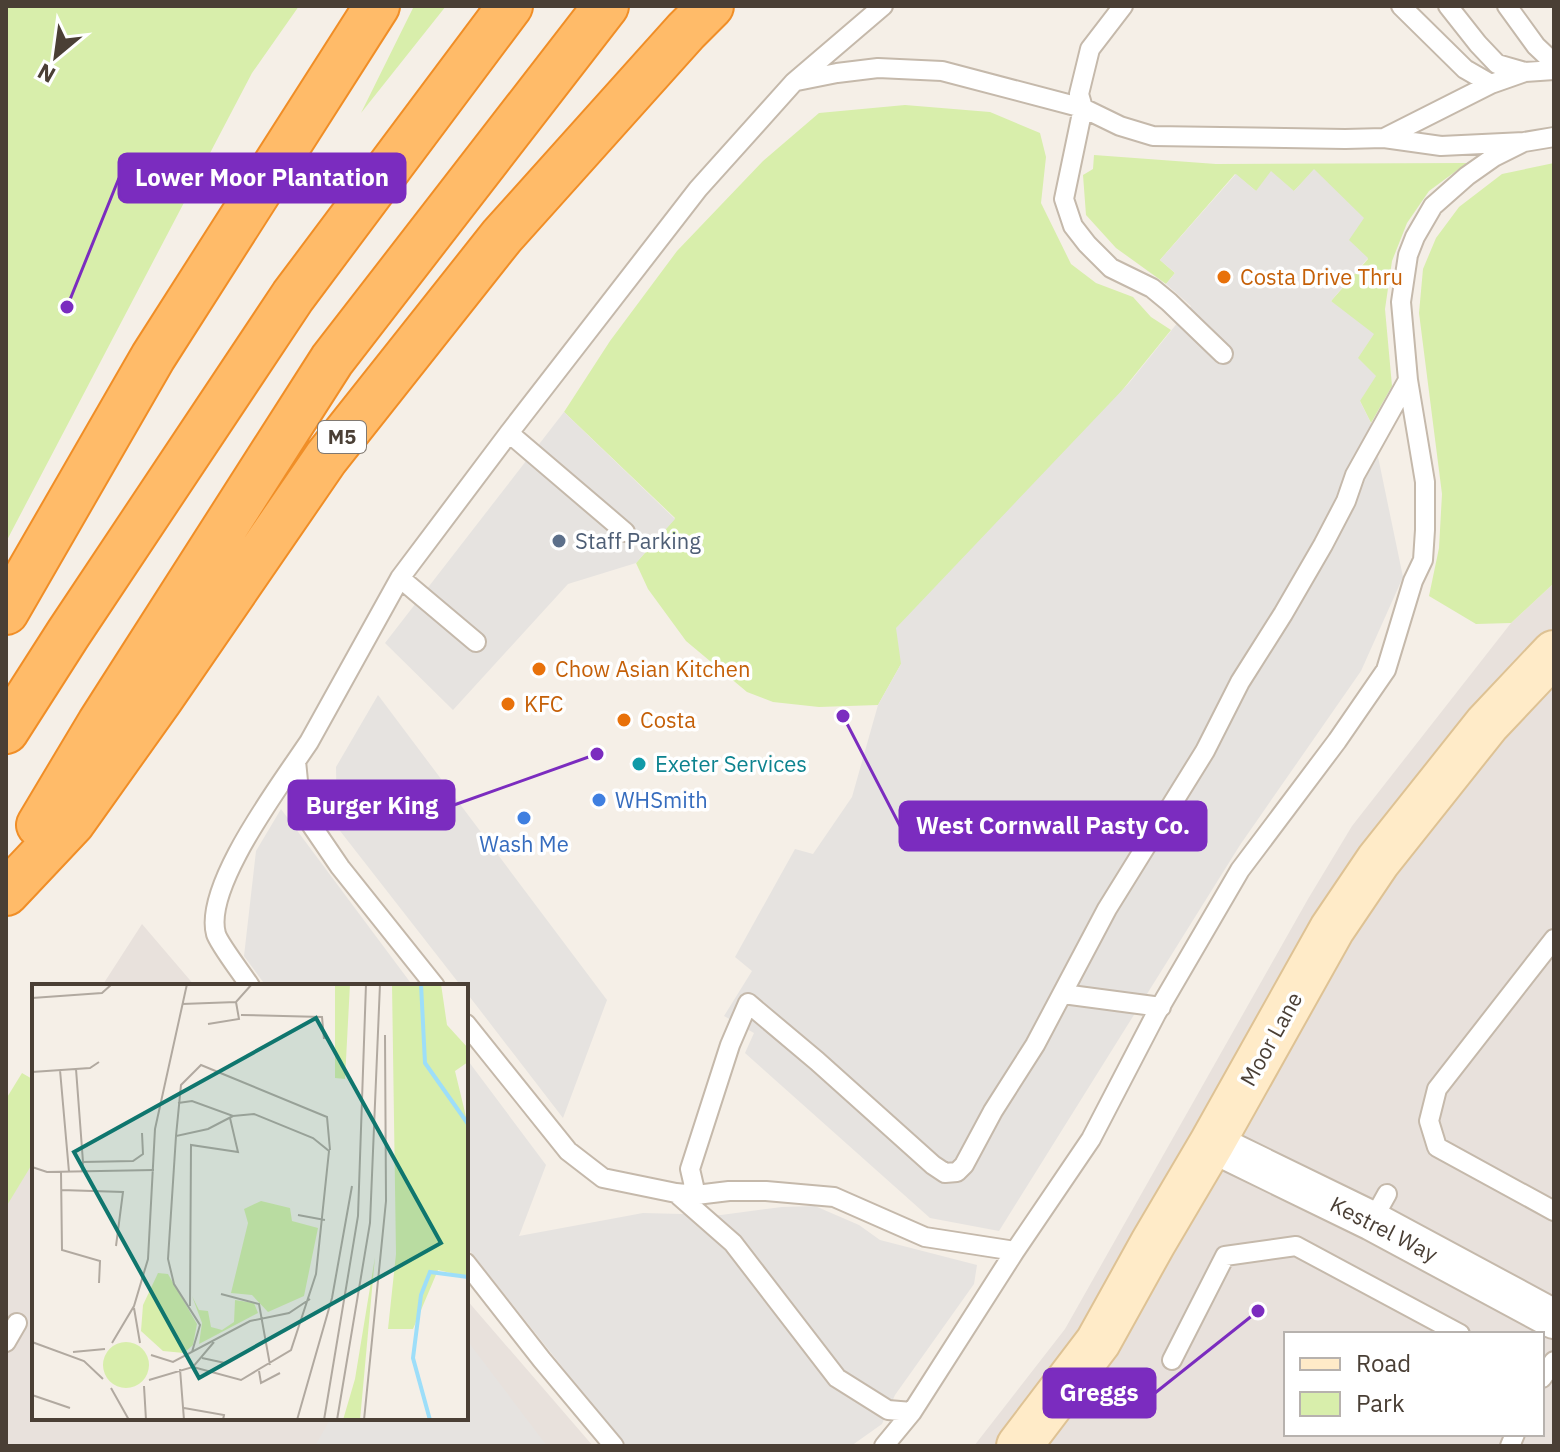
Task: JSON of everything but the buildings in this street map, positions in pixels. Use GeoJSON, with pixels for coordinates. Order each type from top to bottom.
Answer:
{"type":"FeatureCollection","features":[{"type":"Feature","properties":{"kind":"highway"},"geometry":{"type":"LineString","coordinates":[[6,612],[153,357],[377,6]]}},
{"type":"Feature","properties":{"kind":"highway"},"geometry":{"type":"LineString","coordinates":[[6,731],[293,296],[510,6]]}},
{"type":"Feature","properties":{"kind":"highway","name":"M5"},"geometry":{"type":"LineString","coordinates":[[6,880],[100,723],[332,360],[606,6]]}},
{"type":"Feature","properties":{"kind":"highway","name":"M5"},"geometry":{"type":"LineString","coordinates":[[6,893],[72,823],[326,458],[502,236],[711,6]]}},
{"type":"Feature","properties":{"kind":"main road","name":"Moor Lane"},"geometry":{"type":"LineString","coordinates":[[1019,1446],[1098,1342],[1332,929],[1378,861],[1487,724],[1554,653]]}},
{"type":"Feature","properties":{"kind":"street","name":"Kestrel Way"},"geometry":{"type":"LineString","coordinates":[[1212,1143],[1380,1207],[1554,1319]]}},
{"type":"Feature","properties":{"kind":"lane"},"geometry":{"type":"LineString","coordinates":[[249,984],[216,935],[214,910],[225,875],[296,761],[400,578],[698,189],[794,82],[883,6]]}},
{"type":"Feature","properties":{"kind":"lane"},"geometry":{"type":"LineString","coordinates":[[1123,6],[1090,49],[1079,94],[1083,108],[1064,199],[1073,226],[1111,268],[1152,288],[1223,354]]}},
{"type":"Feature","properties":{"kind":"lane"},"geometry":{"type":"LineString","coordinates":[[1401,6],[1465,69],[1491,84]]}},
{"type":"Feature","properties":{"kind":"lane"},"geometry":{"type":"LineString","coordinates":[[1448,6],[1497,64],[1525,72]]}},
{"type":"Feature","properties":{"kind":"lane"},"geometry":{"type":"LineString","coordinates":[[1507,6],[1536,46],[1554,63]]}},
{"type":"Feature","properties":{"kind":"lane"},"geometry":{"type":"LineString","coordinates":[[794,82],[878,68],[942,71],[1083,108],[1120,126],[1153,136],[1384,138],[1441,146],[1524,142],[1554,137]]}},
{"type":"Feature","properties":{"kind":"lane"},"geometry":{"type":"LineString","coordinates":[[1384,138],[1491,84],[1525,72],[1554,70]]}},
{"type":"Feature","properties":{"kind":"lane"},"geometry":{"type":"LineString","coordinates":[[884,1446],[912,1412],[1091,1139],[1161,1007],[1240,870],[1386,670],[1413,581],[1423,560],[1425,482],[1408,380],[1401,302],[1408,255],[1433,206],[1494,157],[1524,142]]}},
{"type":"Feature","properties":{"kind":"lane"},"geometry":{"type":"LineString","coordinates":[[696,1195],[690,1169],[730,1045],[748,1003],[933,1165],[945,1173],[957,1172],[964,1165],[993,1111],[1035,1045],[1107,909],[1205,751],[1240,682],[1323,545],[1346,501],[1355,475],[1408,380]]}},
{"type":"Feature","properties":{"kind":"lane"},"geometry":{"type":"LineString","coordinates":[[509,433],[625,532]]}},
{"type":"Feature","properties":{"kind":"lane"},"geometry":{"type":"LineString","coordinates":[[400,578],[476,642]]}},
{"type":"Feature","properties":{"kind":"lane"},"geometry":{"type":"LineString","coordinates":[[296,761],[299,791],[310,823],[340,867],[433,984]]}},
{"type":"Feature","properties":{"kind":"lane"},"geometry":{"type":"LineString","coordinates":[[1554,939],[1437,1089],[1429,1121],[1437,1147],[1554,1211]]}},
{"type":"Feature","properties":{"kind":"lane"},"geometry":{"type":"LineString","coordinates":[[1063,994],[1161,1007]]}},
{"type":"Feature","properties":{"kind":"lane"},"geometry":{"type":"LineString","coordinates":[[468,1026],[568,1151],[603,1178],[696,1195],[766,1191],[834,1197],[925,1237],[1015,1251]]}},
{"type":"Feature","properties":{"kind":"lane"},"geometry":{"type":"LineString","coordinates":[[676,1193],[733,1243],[837,1378],[888,1410],[912,1412]]}},
{"type":"Feature","properties":{"kind":"lane"},"geometry":{"type":"LineString","coordinates":[[1172,1360],[1225,1256],[1296,1246],[1456,1332]]}},
{"type":"Feature","properties":{"kind":"lane"},"geometry":{"type":"LineString","coordinates":[[468,1266],[614,1446]]}},
{"type":"Feature","properties":{"kind":"lane"},"geometry":{"type":"LineString","coordinates":[[6,1342],[17,1323]]}},
{"type":"Feature","properties":{"kind":"shaded area"},"geometry":{"type":"Polygon","coordinates":[[[1314,169],[1364,218],[1349,240],[1368,258],[1331,301],[1374,334],[1358,358],[1376,376],[1360,401],[1371,423],[1403,577],[1361,671],[1240,845],[999,1231],[930,1218],[745,1053],[754,1033],[724,1016],[752,971],[735,957],[795,849],[813,854],[852,797],[878,705],[901,664],[896,628],[1129,383],[1191,306],[1166,284],[1175,273],[1160,260],[1236,174],[1256,191],[1271,171],[1294,191],[1314,169]]]}},
{"type":"Feature","properties":{"kind":"shaded area","name":"Staff Parking"},"geometry":{"type":"Polygon","coordinates":[[[564,412],[675,519],[636,563],[568,584],[453,710],[385,643],[564,412]]]}},
{"type":"Feature","properties":{"kind":"shaded area"},"geometry":{"type":"Polygon","coordinates":[[[1554,583],[1554,1446],[974,1446],[1065,1329],[1352,826],[1511,623],[1554,583]]]}},
{"type":"Feature","properties":{"kind":"shaded area"},"geometry":{"type":"Polygon","coordinates":[[[378,695],[607,1000],[563,1118],[468,995],[468,984],[459,984],[337,827],[336,767],[378,695]]]}},
{"type":"Feature","properties":{"kind":"shaded area"},"geometry":{"type":"Polygon","coordinates":[[[281,809],[412,984],[265,984],[244,956],[256,851],[281,809]]]}},
{"type":"Feature","properties":{"kind":"shaded area"},"geometry":{"type":"Polygon","coordinates":[[[142,924],[193,984],[103,984],[142,924]]]}},
{"type":"Feature","properties":{"kind":"shaded area"},"geometry":{"type":"Polygon","coordinates":[[[468,1061],[546,1165],[519,1236],[643,1213],[721,1215],[815,1206],[859,1225],[880,1240],[977,1265],[974,1284],[895,1395],[882,1424],[851,1446],[625,1446],[468,1249],[468,1061]]]}},
{"type":"Feature","properties":{"kind":"shaded area"},"geometry":{"type":"Polygon","coordinates":[[[32,1093],[32,1420],[468,1420],[468,1301],[593,1446],[6,1446],[6,1133],[32,1093]]]}},
{"type":"Feature","properties":{"kind":"shaded area"},"geometry":{"type":"Polygon","coordinates":[[[468,1342],[547,1446],[315,1446],[330,1420],[468,1420],[468,1342]]]}},
{"type":"Feature","properties":{"kind":"green space"},"geometry":{"type":"Polygon","coordinates":[[[6,6],[299,6],[252,73],[6,542],[6,6]]]}},
{"type":"Feature","properties":{"kind":"green space"},"geometry":{"type":"Polygon","coordinates":[[[414,6],[446,6],[361,113],[414,6]]]}},
{"type":"Feature","properties":{"kind":"green space"},"geometry":{"type":"Polygon","coordinates":[[[905,105],[990,112],[1040,133],[1046,157],[1041,203],[1071,264],[1096,283],[1133,297],[1151,317],[1171,330],[901,664],[878,705],[819,707],[773,702],[747,692],[686,641],[648,589],[636,563],[675,518],[564,412],[610,341],[677,251],[763,161],[819,113],[905,105]]]}},
{"type":"Feature","properties":{"kind":"green space"},"geometry":{"type":"Polygon","coordinates":[[[1094,155],[1216,164],[1467,163],[1429,191],[1407,223],[1392,261],[1385,309],[1392,386],[1371,423],[1360,401],[1358,358],[1331,301],[1368,259],[1348,240],[1314,170],[1294,191],[1256,191],[1235,174],[1160,260],[1175,273],[1166,284],[1116,248],[1086,215],[1083,175],[1093,169],[1094,155]]]}},
{"type":"Feature","properties":{"kind":"green space"},"geometry":{"type":"Polygon","coordinates":[[[1554,163],[1554,583],[1511,623],[1476,624],[1429,596],[1439,548],[1442,494],[1419,313],[1423,269],[1436,238],[1459,207],[1502,174],[1554,163]]]}},
{"type":"Feature","properties":{"kind":"green space"},"geometry":{"type":"Polygon","coordinates":[[[22,1073],[32,1079],[32,1164],[6,1207],[6,1099],[22,1073]]]}},
{"type":"Feature","properties":{"kind":"place","name":"Costa Drive Thru"},"geometry":{"type":"Point","coordinates":[1224,277]}},
{"type":"Feature","properties":{"kind":"place","name":"Lower Moor Plantation"},"geometry":{"type":"Point","coordinates":[67,307]}},
{"type":"Feature","properties":{"kind":"place","name":"Staff Parking"},"geometry":{"type":"Point","coordinates":[559,541]}},
{"type":"Feature","properties":{"kind":"place","name":"Chow Asian Kitchen"},"geometry":{"type":"Point","coordinates":[539,669]}},
{"type":"Feature","properties":{"kind":"place","name":"KFC"},"geometry":{"type":"Point","coordinates":[508,704]}},
{"type":"Feature","properties":{"kind":"place","name":"West Cornwall Pasty Co."},"geometry":{"type":"Point","coordinates":[843,716]}},
{"type":"Feature","properties":{"kind":"place","name":"Costa"},"geometry":{"type":"Point","coordinates":[624,720]}},
{"type":"Feature","properties":{"kind":"place","name":"Burger King"},"geometry":{"type":"Point","coordinates":[597,754]}},
{"type":"Feature","properties":{"kind":"place","name":"Exeter Services"},"geometry":{"type":"Point","coordinates":[639,764]}},
{"type":"Feature","properties":{"kind":"place","name":"WHSmith"},"geometry":{"type":"Point","coordinates":[599,800]}},
{"type":"Feature","properties":{"kind":"place","name":"Wash Me"},"geometry":{"type":"Point","coordinates":[524,818]}},
{"type":"Feature","properties":{"kind":"place","name":"Greggs"},"geometry":{"type":"Point","coordinates":[1258,1311]}}]}
